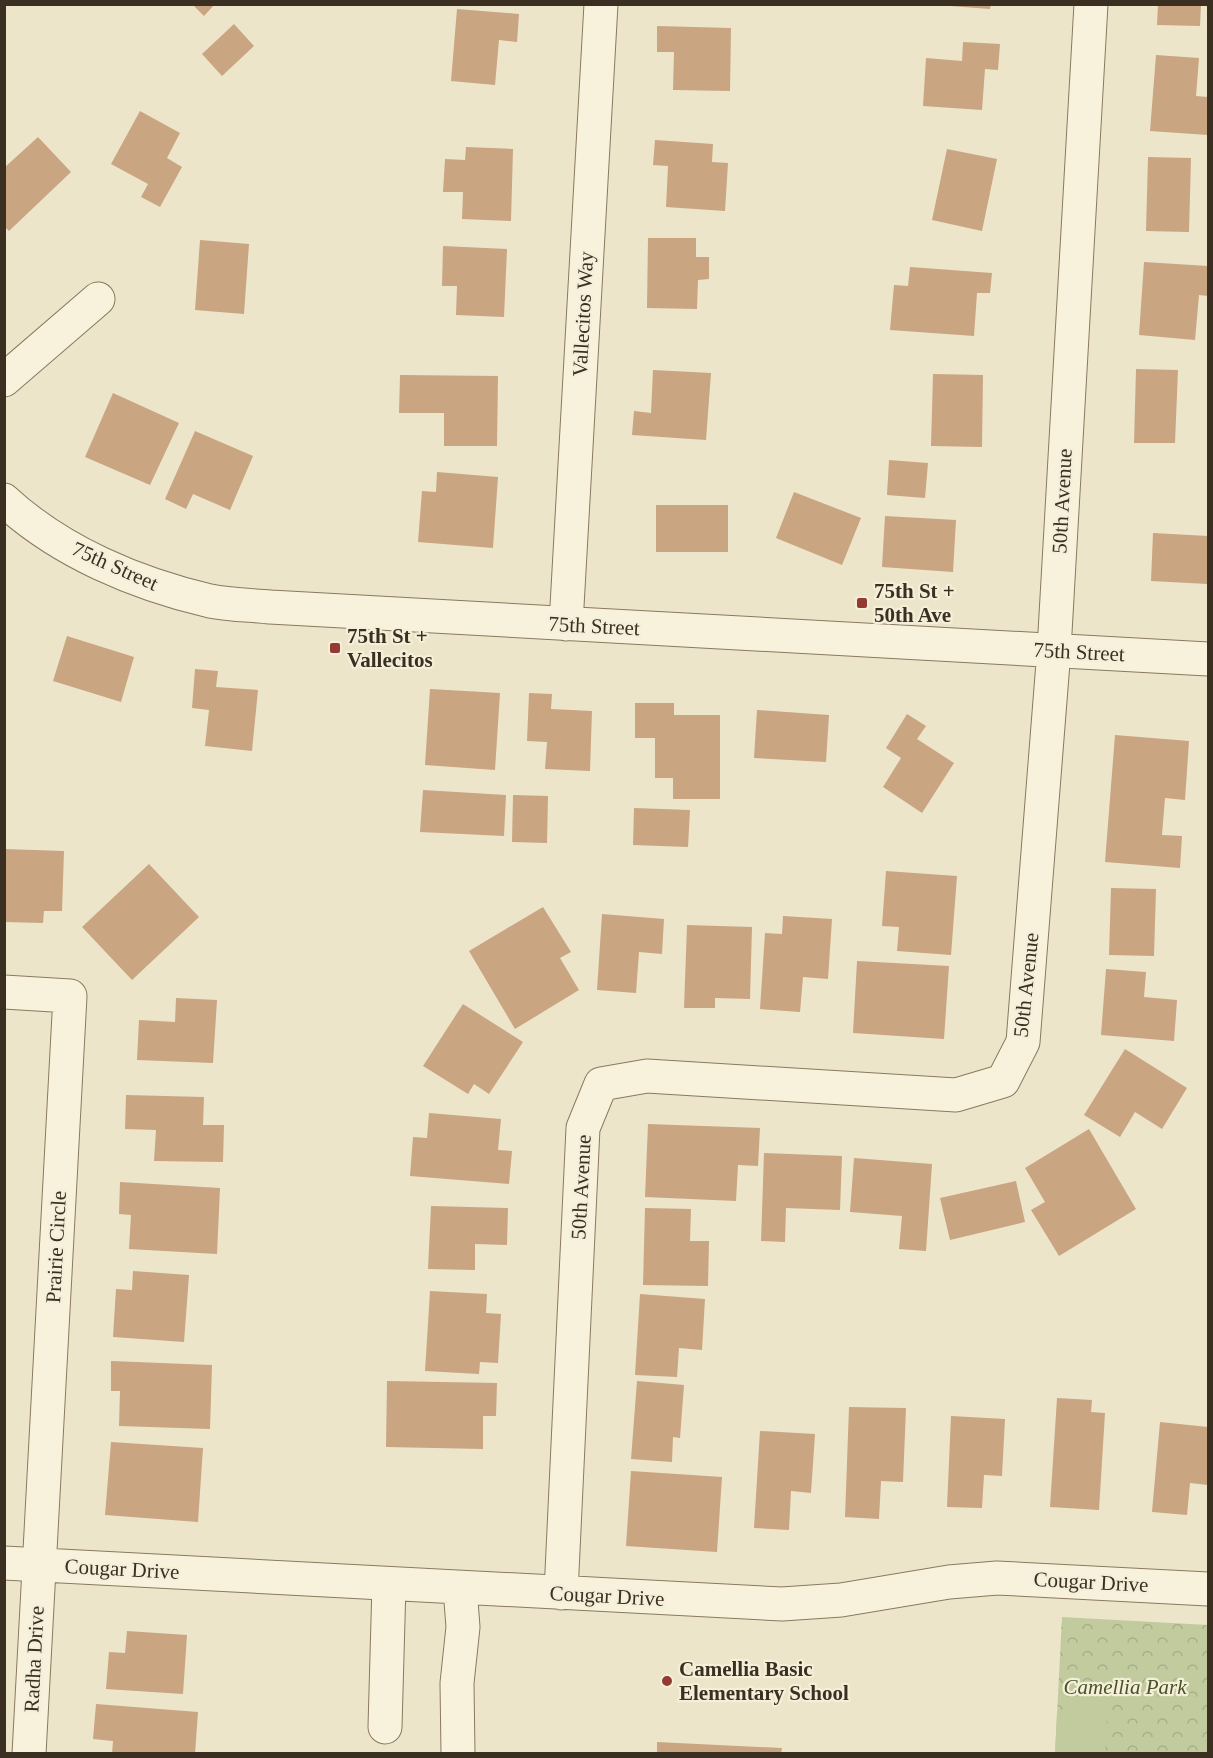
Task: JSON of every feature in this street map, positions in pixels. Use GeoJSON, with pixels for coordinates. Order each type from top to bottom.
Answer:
{"type":"FeatureCollection","features":[{"type":"Feature","properties":{"kind":"street","name":"Vallecitos Way"},"geometry":{"type":"LineString","coordinates":[[566,624],[601,4]]}},
{"type":"Feature","properties":{"kind":"street","name":"50th Avenue"},"geometry":{"type":"LineString","coordinates":[[561,1593],[584,1128],[601,1084],[647,1076],[956,1095],[1004,1081],[1023,1042],[1054,651],[1091,4]]}},
{"type":"Feature","properties":{"kind":"street"},"geometry":{"type":"LineString","coordinates":[[4,380],[98,298]]}},
{"type":"Feature","properties":{"kind":"street","name":"75th Street"},"geometry":{"type":"LineString","coordinates":[[4,500],[56,538],[103,565],[160,588],[213,601],[270,607],[1209,659]]}},
{"type":"Feature","properties":{"kind":"street","name":"Prairie Circle"},"geometry":{"type":"LineString","coordinates":[[4,992],[70,996],[39,1565]]}},
{"type":"Feature","properties":{"kind":"street","name":"Cougar Drive"},"geometry":{"type":"LineString","coordinates":[[4,1563],[782,1604],[841,1600],[949,1582],[997,1578],[1209,1589]]}},
{"type":"Feature","properties":{"kind":"street","name":"Radha Drive"},"geometry":{"type":"LineString","coordinates":[[28,1754],[39,1565]]}},
{"type":"Feature","properties":{"kind":"street"},"geometry":{"type":"LineString","coordinates":[[385,1727],[389,1584]]}},
{"type":"Feature","properties":{"kind":"street"},"geometry":{"type":"LineString","coordinates":[[458,1754],[457,1683],[463,1627],[460,1588]]}},
{"type":"Feature","properties":{"kind":"green space","name":"Camellia Park"},"geometry":{"type":"Polygon","coordinates":[[[1062,1617],[1208,1625],[1208,1753],[1055,1754],[1062,1617]]]}},
{"type":"Feature","properties":{"kind":"green space"},"geometry":{"type":"Polygon","coordinates":[[[1083,1695],[1108,1696],[1105,1753],[1055,1753],[1057,1713],[1083,1695]]]}},
{"type":"Feature","properties":{"kind":"building"},"geometry":{"type":"Polygon","coordinates":[[[192,4],[215,4],[204,16],[192,4]]]}},
{"type":"Feature","properties":{"kind":"building"},"geometry":{"type":"Polygon","coordinates":[[[950,4],[991,4],[990,9],[950,6],[950,4]]]}},
{"type":"Feature","properties":{"kind":"building"},"geometry":{"type":"Polygon","coordinates":[[[1158,4],[1201,4],[1200,26],[1157,25],[1158,4]]]}},
{"type":"Feature","properties":{"kind":"building"},"geometry":{"type":"Polygon","coordinates":[[[457,9],[519,14],[517,42],[499,40],[495,85],[451,81],[457,9]]]}},
{"type":"Feature","properties":{"kind":"building"},"geometry":{"type":"Polygon","coordinates":[[[234,24],[254,46],[222,76],[202,54],[234,24]]]}},
{"type":"Feature","properties":{"kind":"building"},"geometry":{"type":"Polygon","coordinates":[[[657,26],[731,28],[730,91],[673,90],[674,52],[657,52],[657,26]]]}},
{"type":"Feature","properties":{"kind":"building"},"geometry":{"type":"Polygon","coordinates":[[[963,42],[1000,44],[998,70],[985,69],[982,110],[923,106],[926,58],[962,61],[963,42]]]}},
{"type":"Feature","properties":{"kind":"building"},"geometry":{"type":"Polygon","coordinates":[[[1156,55],[1199,58],[1196,96],[1208,97],[1208,135],[1150,131],[1156,55]]]}},
{"type":"Feature","properties":{"kind":"building"},"geometry":{"type":"Polygon","coordinates":[[[140,111],[180,133],[167,158],[182,167],[160,207],[141,197],[148,184],[111,164],[140,111]]]}},
{"type":"Feature","properties":{"kind":"building"},"geometry":{"type":"Polygon","coordinates":[[[38,137],[71,172],[9,231],[4,226],[4,168],[38,137]]]}},
{"type":"Feature","properties":{"kind":"building"},"geometry":{"type":"Polygon","coordinates":[[[655,140],[713,144],[712,162],[728,163],[725,211],[666,207],[668,166],[653,165],[655,140]]]}},
{"type":"Feature","properties":{"kind":"building"},"geometry":{"type":"Polygon","coordinates":[[[466,147],[513,149],[511,221],[462,219],[463,192],[443,192],[445,159],[465,160],[466,147]]]}},
{"type":"Feature","properties":{"kind":"building"},"geometry":{"type":"Polygon","coordinates":[[[947,149],[997,159],[982,231],[932,220],[947,149]]]}},
{"type":"Feature","properties":{"kind":"building"},"geometry":{"type":"Polygon","coordinates":[[[1148,157],[1191,158],[1189,232],[1146,231],[1148,157]]]}},
{"type":"Feature","properties":{"kind":"building"},"geometry":{"type":"Polygon","coordinates":[[[648,238],[696,238],[696,257],[709,257],[709,279],[698,280],[697,309],[647,308],[648,238]]]}},
{"type":"Feature","properties":{"kind":"building"},"geometry":{"type":"Polygon","coordinates":[[[200,240],[249,244],[244,314],[195,310],[200,240]]]}},
{"type":"Feature","properties":{"kind":"building"},"geometry":{"type":"Polygon","coordinates":[[[443,246],[507,249],[504,317],[456,315],[457,286],[442,286],[443,246]]]}},
{"type":"Feature","properties":{"kind":"building"},"geometry":{"type":"Polygon","coordinates":[[[1144,262],[1208,266],[1208,296],[1199,295],[1195,340],[1139,335],[1144,262]]]}},
{"type":"Feature","properties":{"kind":"building"},"geometry":{"type":"Polygon","coordinates":[[[910,267],[992,273],[990,293],[977,293],[974,336],[890,330],[894,285],[908,286],[910,267]]]}},
{"type":"Feature","properties":{"kind":"building"},"geometry":{"type":"Polygon","coordinates":[[[1136,369],[1178,370],[1175,443],[1134,443],[1136,369]]]}},
{"type":"Feature","properties":{"kind":"building"},"geometry":{"type":"Polygon","coordinates":[[[653,370],[711,373],[706,440],[632,435],[634,411],[651,413],[653,370]]]}},
{"type":"Feature","properties":{"kind":"building"},"geometry":{"type":"Polygon","coordinates":[[[933,374],[983,375],[982,447],[931,446],[933,374]]]}},
{"type":"Feature","properties":{"kind":"building"},"geometry":{"type":"Polygon","coordinates":[[[400,375],[498,376],[497,446],[444,446],[444,413],[399,413],[400,375]]]}},
{"type":"Feature","properties":{"kind":"building"},"geometry":{"type":"Polygon","coordinates":[[[113,393],[179,423],[150,485],[85,457],[113,393]]]}},
{"type":"Feature","properties":{"kind":"building"},"geometry":{"type":"Polygon","coordinates":[[[195,431],[253,456],[230,510],[193,494],[186,509],[165,499],[195,431]]]}},
{"type":"Feature","properties":{"kind":"building"},"geometry":{"type":"Polygon","coordinates":[[[889,460],[928,463],[925,498],[887,495],[889,460]]]}},
{"type":"Feature","properties":{"kind":"building"},"geometry":{"type":"Polygon","coordinates":[[[437,472],[498,477],[493,548],[418,542],[422,491],[436,492],[437,472]]]}},
{"type":"Feature","properties":{"kind":"building"},"geometry":{"type":"Polygon","coordinates":[[[794,492],[861,518],[842,565],[776,538],[794,492]]]}},
{"type":"Feature","properties":{"kind":"building"},"geometry":{"type":"Polygon","coordinates":[[[656,505],[728,505],[728,552],[656,552],[656,505]]]}},
{"type":"Feature","properties":{"kind":"building"},"geometry":{"type":"Polygon","coordinates":[[[885,516],[956,520],[953,572],[882,567],[885,516]]]}},
{"type":"Feature","properties":{"kind":"building"},"geometry":{"type":"Polygon","coordinates":[[[1153,533],[1208,536],[1208,584],[1151,581],[1153,533]]]}},
{"type":"Feature","properties":{"kind":"building"},"geometry":{"type":"Polygon","coordinates":[[[67,636],[134,657],[121,702],[53,681],[67,636]]]}},
{"type":"Feature","properties":{"kind":"building"},"geometry":{"type":"Polygon","coordinates":[[[195,669],[218,671],[216,687],[258,690],[252,751],[205,746],[209,710],[192,708],[195,669]]]}},
{"type":"Feature","properties":{"kind":"building"},"geometry":{"type":"Polygon","coordinates":[[[430,689],[500,693],[495,770],[425,765],[430,689]]]}},
{"type":"Feature","properties":{"kind":"building"},"geometry":{"type":"Polygon","coordinates":[[[529,693],[552,694],[551,709],[592,711],[590,771],[545,769],[547,742],[527,741],[529,693]]]}},
{"type":"Feature","properties":{"kind":"building"},"geometry":{"type":"Polygon","coordinates":[[[635,703],[674,703],[674,715],[720,715],[720,799],[673,799],[673,778],[655,778],[655,738],[635,738],[635,703]]]}},
{"type":"Feature","properties":{"kind":"building"},"geometry":{"type":"Polygon","coordinates":[[[757,710],[829,715],[826,762],[754,758],[757,710]]]}},
{"type":"Feature","properties":{"kind":"building"},"geometry":{"type":"Polygon","coordinates":[[[907,714],[926,726],[917,739],[954,763],[922,813],[883,787],[901,758],[886,748],[907,714]]]}},
{"type":"Feature","properties":{"kind":"building"},"geometry":{"type":"Polygon","coordinates":[[[1115,735],[1189,741],[1185,800],[1165,798],[1162,835],[1182,836],[1180,868],[1105,862],[1115,735]]]}},
{"type":"Feature","properties":{"kind":"building"},"geometry":{"type":"Polygon","coordinates":[[[423,790],[506,795],[504,836],[420,832],[423,790]]]}},
{"type":"Feature","properties":{"kind":"building"},"geometry":{"type":"Polygon","coordinates":[[[513,795],[548,796],[547,843],[512,842],[513,795]]]}},
{"type":"Feature","properties":{"kind":"building"},"geometry":{"type":"Polygon","coordinates":[[[634,808],[690,810],[688,847],[633,845],[634,808]]]}},
{"type":"Feature","properties":{"kind":"building"},"geometry":{"type":"Polygon","coordinates":[[[4,849],[64,851],[62,911],[44,911],[43,923],[4,922],[4,849]]]}},
{"type":"Feature","properties":{"kind":"building"},"geometry":{"type":"Polygon","coordinates":[[[149,864],[199,917],[132,980],[82,927],[149,864]]]}},
{"type":"Feature","properties":{"kind":"building"},"geometry":{"type":"Polygon","coordinates":[[[886,871],[957,876],[951,955],[897,951],[899,927],[882,926],[886,871]]]}},
{"type":"Feature","properties":{"kind":"building"},"geometry":{"type":"Polygon","coordinates":[[[1111,888],[1156,889],[1154,956],[1109,955],[1111,888]]]}},
{"type":"Feature","properties":{"kind":"building"},"geometry":{"type":"Polygon","coordinates":[[[543,907],[571,952],[560,958],[579,990],[515,1029],[469,951],[543,907]]]}},
{"type":"Feature","properties":{"kind":"building"},"geometry":{"type":"Polygon","coordinates":[[[602,914],[664,919],[662,954],[639,952],[636,993],[597,990],[602,914]]]}},
{"type":"Feature","properties":{"kind":"building"},"geometry":{"type":"Polygon","coordinates":[[[783,916],[832,919],[828,979],[803,977],[800,1012],[760,1009],[765,933],[782,934],[783,916]]]}},
{"type":"Feature","properties":{"kind":"building"},"geometry":{"type":"Polygon","coordinates":[[[687,925],[752,927],[750,999],[715,998],[715,1008],[684,1008],[687,925]]]}},
{"type":"Feature","properties":{"kind":"building"},"geometry":{"type":"Polygon","coordinates":[[[857,961],[949,966],[944,1039],[853,1033],[857,961]]]}},
{"type":"Feature","properties":{"kind":"building"},"geometry":{"type":"Polygon","coordinates":[[[1106,969],[1146,972],[1144,997],[1177,1000],[1174,1041],[1101,1035],[1106,969]]]}},
{"type":"Feature","properties":{"kind":"building"},"geometry":{"type":"Polygon","coordinates":[[[176,998],[217,1000],[213,1063],[137,1060],[139,1020],[175,1022],[176,998]]]}},
{"type":"Feature","properties":{"kind":"building"},"geometry":{"type":"Polygon","coordinates":[[[463,1004],[523,1042],[489,1094],[474,1084],[468,1094],[423,1066],[463,1004]]]}},
{"type":"Feature","properties":{"kind":"building"},"geometry":{"type":"Polygon","coordinates":[[[1125,1049],[1187,1088],[1162,1129],[1135,1112],[1120,1137],[1084,1115],[1125,1049]]]}},
{"type":"Feature","properties":{"kind":"building"},"geometry":{"type":"Polygon","coordinates":[[[126,1095],[204,1097],[203,1125],[224,1125],[223,1162],[154,1161],[156,1130],[125,1129],[126,1095]]]}},
{"type":"Feature","properties":{"kind":"building"},"geometry":{"type":"Polygon","coordinates":[[[429,1113],[501,1119],[498,1150],[512,1151],[509,1184],[410,1176],[413,1137],[427,1138],[429,1113]]]}},
{"type":"Feature","properties":{"kind":"building"},"geometry":{"type":"Polygon","coordinates":[[[648,1124],[760,1128],[758,1166],[738,1165],[736,1201],[645,1197],[648,1124]]]}},
{"type":"Feature","properties":{"kind":"building"},"geometry":{"type":"Polygon","coordinates":[[[1089,1129],[1136,1209],[1059,1256],[1031,1210],[1045,1202],[1025,1168],[1089,1129]]]}},
{"type":"Feature","properties":{"kind":"building"},"geometry":{"type":"Polygon","coordinates":[[[764,1153],[842,1156],[840,1210],[786,1208],[785,1242],[761,1241],[764,1153]]]}},
{"type":"Feature","properties":{"kind":"building"},"geometry":{"type":"Polygon","coordinates":[[[854,1158],[932,1164],[926,1251],[899,1249],[902,1216],[850,1212],[854,1158]]]}},
{"type":"Feature","properties":{"kind":"building"},"geometry":{"type":"Polygon","coordinates":[[[1016,1181],[1025,1222],[950,1240],[940,1198],[1016,1181]]]}},
{"type":"Feature","properties":{"kind":"building"},"geometry":{"type":"Polygon","coordinates":[[[120,1182],[220,1188],[217,1254],[129,1249],[131,1215],[119,1214],[120,1182]]]}},
{"type":"Feature","properties":{"kind":"building"},"geometry":{"type":"Polygon","coordinates":[[[431,1206],[508,1208],[507,1245],[475,1244],[475,1270],[428,1269],[431,1206]]]}},
{"type":"Feature","properties":{"kind":"building"},"geometry":{"type":"Polygon","coordinates":[[[645,1208],[691,1209],[690,1241],[709,1241],[708,1286],[643,1285],[645,1208]]]}},
{"type":"Feature","properties":{"kind":"building"},"geometry":{"type":"Polygon","coordinates":[[[133,1271],[189,1275],[184,1342],[113,1337],[116,1289],[132,1290],[133,1271]]]}},
{"type":"Feature","properties":{"kind":"building"},"geometry":{"type":"Polygon","coordinates":[[[430,1291],[487,1294],[486,1313],[501,1314],[498,1363],[480,1362],[479,1374],[425,1371],[430,1291]]]}},
{"type":"Feature","properties":{"kind":"building"},"geometry":{"type":"Polygon","coordinates":[[[640,1294],[705,1299],[702,1350],[679,1348],[677,1377],[635,1375],[640,1294]]]}},
{"type":"Feature","properties":{"kind":"building"},"geometry":{"type":"Polygon","coordinates":[[[111,1361],[212,1365],[210,1429],[119,1426],[120,1391],[111,1391],[111,1361]]]}},
{"type":"Feature","properties":{"kind":"building"},"geometry":{"type":"Polygon","coordinates":[[[387,1381],[497,1383],[496,1416],[483,1416],[483,1449],[386,1447],[387,1381]]]}},
{"type":"Feature","properties":{"kind":"building"},"geometry":{"type":"Polygon","coordinates":[[[637,1381],[684,1385],[680,1438],[673,1437],[672,1462],[631,1459],[637,1381]]]}},
{"type":"Feature","properties":{"kind":"building"},"geometry":{"type":"Polygon","coordinates":[[[1057,1398],[1092,1400],[1091,1412],[1105,1413],[1099,1510],[1050,1507],[1057,1398]]]}},
{"type":"Feature","properties":{"kind":"building"},"geometry":{"type":"Polygon","coordinates":[[[849,1407],[906,1408],[903,1482],[881,1481],[879,1519],[845,1517],[849,1407]]]}},
{"type":"Feature","properties":{"kind":"building"},"geometry":{"type":"Polygon","coordinates":[[[951,1416],[1005,1419],[1002,1476],[984,1475],[982,1508],[947,1507],[951,1416]]]}},
{"type":"Feature","properties":{"kind":"building"},"geometry":{"type":"Polygon","coordinates":[[[1160,1422],[1208,1427],[1208,1485],[1190,1483],[1187,1515],[1152,1512],[1160,1422]]]}},
{"type":"Feature","properties":{"kind":"building"},"geometry":{"type":"Polygon","coordinates":[[[760,1431],[815,1434],[811,1493],[791,1491],[789,1530],[754,1528],[760,1431]]]}},
{"type":"Feature","properties":{"kind":"building"},"geometry":{"type":"Polygon","coordinates":[[[111,1442],[203,1448],[198,1522],[105,1515],[111,1442]]]}},
{"type":"Feature","properties":{"kind":"building"},"geometry":{"type":"Polygon","coordinates":[[[631,1471],[722,1477],[717,1552],[626,1546],[631,1471]]]}},
{"type":"Feature","properties":{"kind":"building"},"geometry":{"type":"Polygon","coordinates":[[[127,1631],[187,1635],[183,1694],[106,1689],[109,1652],[125,1653],[127,1631]]]}},
{"type":"Feature","properties":{"kind":"building"},"geometry":{"type":"Polygon","coordinates":[[[96,1704],[198,1712],[195,1754],[112,1754],[113,1741],[93,1739],[96,1704]]]}},
{"type":"Feature","properties":{"kind":"building"},"geometry":{"type":"Polygon","coordinates":[[[657,1742],[782,1748],[781,1754],[657,1754],[657,1742]]]}},
{"type":"Feature","properties":{"kind":"place","name":"75th St + 50th Ave"},"geometry":{"type":"Point","coordinates":[862,603]}},
{"type":"Feature","properties":{"kind":"place","name":"75th St + Vallecitos"},"geometry":{"type":"Point","coordinates":[335,648]}},
{"type":"Feature","properties":{"kind":"place","name":"Camellia Basic Elementary School"},"geometry":{"type":"Point","coordinates":[667,1681]}}]}
